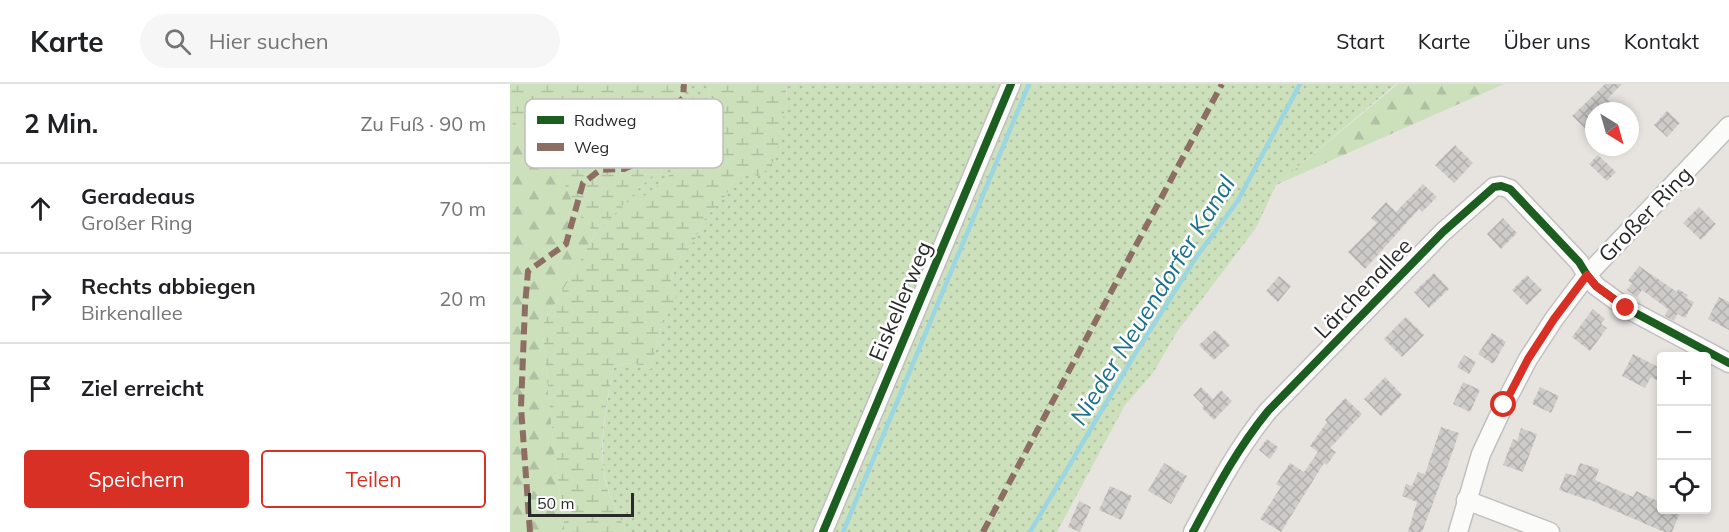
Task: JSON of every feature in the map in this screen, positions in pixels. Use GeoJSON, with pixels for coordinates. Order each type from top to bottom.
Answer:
{"type":"FeatureCollection","features":[{"type":"Feature","properties":{"kind":"street","name":"Eiskellerweg"},"geometry":{"type":"LineString","coordinates":[[823,532],[1011,84]]}},
{"type":"Feature","properties":{"kind":"street","name":"Großer Ring"},"geometry":{"type":"LineString","coordinates":[[1458,532],[1481,454],[1528,359],[1554,319],[1587,275],[1729,126]]}},
{"type":"Feature","properties":{"kind":"street","name":"Lärchenallee"},"geometry":{"type":"LineString","coordinates":[[1193,532],[1230,462],[1268,411],[1443,232],[1494,187],[1502,186],[1510,189],[1579,262],[1587,275]]}},
{"type":"Feature","properties":{"kind":"street"},"geometry":{"type":"LineString","coordinates":[[1587,275],[1596,286],[1626,308],[1729,363]]}},
{"type":"Feature","properties":{"kind":"street"},"geometry":{"type":"LineString","coordinates":[[1466,500],[1550,532]]}},
{"type":"Feature","properties":{"kind":"green space"},"geometry":{"type":"Polygon","coordinates":[[[510,84],[679,84],[680,99],[525,99],[525,130],[510,120],[510,84]]]}},
{"type":"Feature","properties":{"kind":"green space"},"geometry":{"type":"Polygon","coordinates":[[[679,84],[710,84],[709,99],[680,99],[679,84]]]}},
{"type":"Feature","properties":{"kind":"green space"},"geometry":{"type":"Polygon","coordinates":[[[710,84],[787,84],[781,133],[771,164],[758,176],[743,172],[736,177],[726,195],[702,222],[696,238],[677,262],[669,286],[676,297],[663,319],[651,369],[632,364],[614,367],[606,411],[602,456],[606,485],[625,529],[624,532],[565,532],[553,442],[542,326],[596,233],[578,213],[557,168],[662,168],[647,180],[600,229],[659,185],[677,168],[723,168],[723,99],[709,99],[710,84]]]}},
{"type":"Feature","properties":{"kind":"green space"},"geometry":{"type":"Polygon","coordinates":[[[787,84],[1396,84],[1276,185],[1256,228],[1177,332],[1153,373],[1125,405],[1057,532],[624,532],[625,528],[607,486],[603,458],[604,426],[614,367],[633,364],[651,369],[663,319],[675,297],[669,286],[677,262],[696,238],[702,222],[726,195],[736,177],[743,172],[787,93],[787,84]]]}},
{"type":"Feature","properties":{"kind":"green space"},"geometry":{"type":"Polygon","coordinates":[[[1398,84],[1504,84],[1276,185],[1398,84]]]}},
{"type":"Feature","properties":{"kind":"green space"},"geometry":{"type":"Polygon","coordinates":[[[510,120],[525,130],[525,168],[556,168],[579,213],[596,233],[542,326],[553,442],[565,532],[510,532],[510,120]]]}},
{"type":"Feature","properties":{"kind":"green space"},"geometry":{"type":"Polygon","coordinates":[[[662,168],[677,168],[659,185],[596,233],[647,180],[662,168]]]}},
{"type":"Feature","properties":{"kind":"building"},"geometry":{"type":"Polygon","coordinates":[[[1605,84],[1622,84],[1607,99],[1610,102],[1586,102],[1605,84]]]}},
{"type":"Feature","properties":{"kind":"building"},"geometry":{"type":"Polygon","coordinates":[[[1585,103],[1585,128],[1572,116],[1585,103]]]}},
{"type":"Feature","properties":{"kind":"building"},"geometry":{"type":"Polygon","coordinates":[[[1667,111],[1680,123],[1667,137],[1654,125],[1667,111]]]}},
{"type":"Feature","properties":{"kind":"building"},"geometry":{"type":"Polygon","coordinates":[[[1455,145],[1473,163],[1454,183],[1435,165],[1455,145]]]}},
{"type":"Feature","properties":{"kind":"building"},"geometry":{"type":"Polygon","coordinates":[[[1599,156],[1616,172],[1607,181],[1589,164],[1599,156]]]}},
{"type":"Feature","properties":{"kind":"building"},"geometry":{"type":"Polygon","coordinates":[[[1423,184],[1437,197],[1422,212],[1419,209],[1365,269],[1348,252],[1377,223],[1371,218],[1386,202],[1396,212],[1423,184]]]}},
{"type":"Feature","properties":{"kind":"building"},"geometry":{"type":"Polygon","coordinates":[[[1699,207],[1716,224],[1701,240],[1683,223],[1699,207]]]}},
{"type":"Feature","properties":{"kind":"building"},"geometry":{"type":"Polygon","coordinates":[[[1503,218],[1517,233],[1501,249],[1487,234],[1503,218]]]}},
{"type":"Feature","properties":{"kind":"building"},"geometry":{"type":"Polygon","coordinates":[[[1639,266],[1677,292],[1678,289],[1688,295],[1686,298],[1694,302],[1685,318],[1677,314],[1674,321],[1665,316],[1668,309],[1642,290],[1637,297],[1627,290],[1632,283],[1628,281],[1639,266]]]}},
{"type":"Feature","properties":{"kind":"building"},"geometry":{"type":"Polygon","coordinates":[[[1434,273],[1449,289],[1429,308],[1414,292],[1434,273]]]}},
{"type":"Feature","properties":{"kind":"building"},"geometry":{"type":"Polygon","coordinates":[[[1527,275],[1542,290],[1527,305],[1512,290],[1527,275]]]}},
{"type":"Feature","properties":{"kind":"building"},"geometry":{"type":"Polygon","coordinates":[[[1279,276],[1291,286],[1278,302],[1266,291],[1279,276]]]}},
{"type":"Feature","properties":{"kind":"building"},"geometry":{"type":"Polygon","coordinates":[[[1719,297],[1729,302],[1729,330],[1708,319],[1719,297]]]}},
{"type":"Feature","properties":{"kind":"building"},"geometry":{"type":"Polygon","coordinates":[[[1593,309],[1605,319],[1601,324],[1607,328],[1590,351],[1572,337],[1593,309]]]}},
{"type":"Feature","properties":{"kind":"building"},"geometry":{"type":"Polygon","coordinates":[[[1406,317],[1424,335],[1402,357],[1384,339],[1406,317]]]}},
{"type":"Feature","properties":{"kind":"building"},"geometry":{"type":"Polygon","coordinates":[[[1215,330],[1230,345],[1214,360],[1199,345],[1215,330]]]}},
{"type":"Feature","properties":{"kind":"building"},"geometry":{"type":"Polygon","coordinates":[[[1492,333],[1506,342],[1493,364],[1478,354],[1492,333]]]}},
{"type":"Feature","properties":{"kind":"building"},"geometry":{"type":"Polygon","coordinates":[[[1633,354],[1657,366],[1657,380],[1651,377],[1645,388],[1622,376],[1633,354]]]}},
{"type":"Feature","properties":{"kind":"building"},"geometry":{"type":"Polygon","coordinates":[[[1464,355],[1476,362],[1469,374],[1457,367],[1464,355]]]}},
{"type":"Feature","properties":{"kind":"building"},"geometry":{"type":"Polygon","coordinates":[[[1385,377],[1402,395],[1381,416],[1364,399],[1385,377]]]}},
{"type":"Feature","properties":{"kind":"building"},"geometry":{"type":"Polygon","coordinates":[[[1463,382],[1480,390],[1470,412],[1453,404],[1463,382]]]}},
{"type":"Feature","properties":{"kind":"building"},"geometry":{"type":"Polygon","coordinates":[[[1201,387],[1213,399],[1221,390],[1232,401],[1214,420],[1193,395],[1201,387]]]}},
{"type":"Feature","properties":{"kind":"building"},"geometry":{"type":"Polygon","coordinates":[[[1540,387],[1559,396],[1551,413],[1532,404],[1540,387]]]}},
{"type":"Feature","properties":{"kind":"building"},"geometry":{"type":"Polygon","coordinates":[[[1345,398],[1362,414],[1330,448],[1336,452],[1327,465],[1324,463],[1281,532],[1260,519],[1281,487],[1276,484],[1290,463],[1304,472],[1318,452],[1310,446],[1327,422],[1325,420],[1345,398]]]}},
{"type":"Feature","properties":{"kind":"building"},"geometry":{"type":"Polygon","coordinates":[[[1441,427],[1459,433],[1422,532],[1408,532],[1417,502],[1402,496],[1406,484],[1412,486],[1418,472],[1425,474],[1441,427]]]}},
{"type":"Feature","properties":{"kind":"building"},"geometry":{"type":"Polygon","coordinates":[[[1521,428],[1537,434],[1523,472],[1503,465],[1513,439],[1517,441],[1521,428]]]}},
{"type":"Feature","properties":{"kind":"building"},"geometry":{"type":"Polygon","coordinates":[[[1267,439],[1278,447],[1270,459],[1259,450],[1267,439]]]}},
{"type":"Feature","properties":{"kind":"building"},"geometry":{"type":"Polygon","coordinates":[[[1164,463],[1187,476],[1171,504],[1148,491],[1164,463]]]}},
{"type":"Feature","properties":{"kind":"building"},"geometry":{"type":"Polygon","coordinates":[[[1580,463],[1599,469],[1595,480],[1633,497],[1636,491],[1657,501],[1657,514],[1679,514],[1672,532],[1664,532],[1588,499],[1559,490],[1566,473],[1575,476],[1580,463]]]}},
{"type":"Feature","properties":{"kind":"building"},"geometry":{"type":"Polygon","coordinates":[[[1110,486],[1132,496],[1121,520],[1099,510],[1110,486]]]}},
{"type":"Feature","properties":{"kind":"building"},"geometry":{"type":"Polygon","coordinates":[[[1079,501],[1091,507],[1080,532],[1068,527],[1079,501]]]}},
{"type":"Feature","properties":{"kind":"waterway"},"geometry":{"type":"LineString","coordinates":[[843,532],[1029,84]]}},
{"type":"Feature","properties":{"kind":"waterway","name":"Nieder Neuendorfer Kanal"},"geometry":{"type":"LineString","coordinates":[[1030,532],[1135,354],[1197,256],[1237,202],[1300,84]]}},
{"type":"Feature","properties":{"kind":"marked path"},"geometry":{"type":"LineString","coordinates":[[682,99],[684,84]]}},
{"type":"Feature","properties":{"kind":"marked path"},"geometry":{"type":"LineString","coordinates":[[983,532],[1222,84]]}},
{"type":"Feature","properties":{"kind":"marked path"},"geometry":{"type":"LineString","coordinates":[[530,532],[521,407],[528,271],[566,244],[583,183],[600,170],[626,168]]}},
{"type":"Feature","properties":{"kind":"cycle path"},"geometry":{"type":"LineString","coordinates":[[823,532],[1011,84]]}},
{"type":"Feature","properties":{"kind":"cycle path"},"geometry":{"type":"LineString","coordinates":[[1193,532],[1237,455],[1268,411],[1443,232],[1494,187],[1501,186],[1510,189],[1579,262],[1596,286],[1626,308],[1729,363]]}},
{"type":"Feature","properties":{"kind":"route"},"geometry":{"type":"LineString","coordinates":[[1504,405],[1528,359],[1587,275],[1596,286],[1626,308]]}}]}
